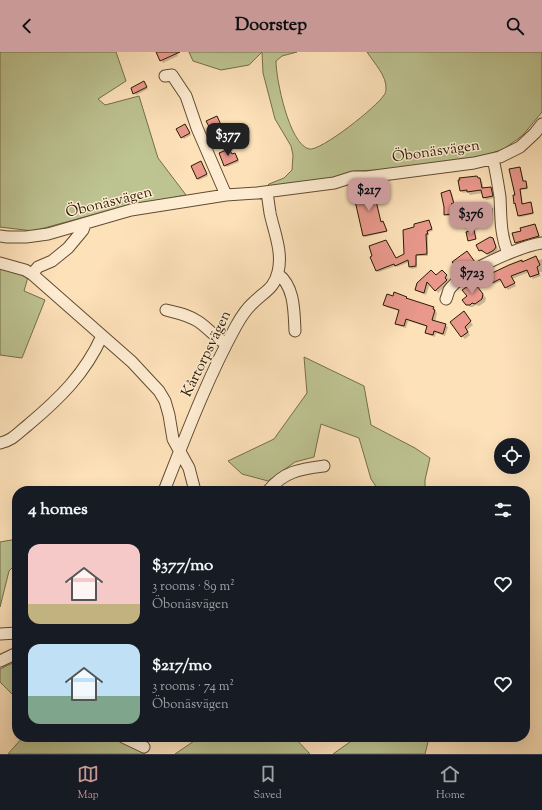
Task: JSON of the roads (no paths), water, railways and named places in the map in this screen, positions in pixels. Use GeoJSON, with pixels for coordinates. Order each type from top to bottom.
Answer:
{"type":"FeatureCollection","features":[{"type":"Feature","properties":{"kind":"street"},"geometry":{"type":"LineString","coordinates":[[164,76],[172,76],[186,96],[197,128],[226,195]]}},
{"type":"Feature","properties":{"kind":"street","name":"Öbonäsvägen"},"geometry":{"type":"LineString","coordinates":[[0,236],[7,238],[48,234],[131,210],[226,195],[267,192],[334,183],[353,177],[405,173],[474,163],[500,157],[511,152],[539,135],[542,124]]}},
{"type":"Feature","properties":{"kind":"street"},"geometry":{"type":"LineString","coordinates":[[493,159],[500,196],[500,222],[508,253]]}},
{"type":"Feature","properties":{"kind":"street","name":"Kårtorpsvägen"},"geometry":{"type":"LineString","coordinates":[[166,486],[194,413],[226,344],[246,310],[254,301],[266,293],[275,282],[278,274],[280,254],[267,192]]}},
{"type":"Feature","properties":{"kind":"street"},"geometry":{"type":"LineString","coordinates":[[32,274],[38,267],[52,261],[68,248],[85,224]]}},
{"type":"Feature","properties":{"kind":"street"},"geometry":{"type":"LineString","coordinates":[[446,299],[450,290],[460,280],[474,270],[508,253],[542,243]]}},
{"type":"Feature","properties":{"kind":"street"},"geometry":{"type":"LineString","coordinates":[[0,263],[25,270],[32,274],[132,362],[159,391],[165,401],[173,439],[189,468],[194,486]]}},
{"type":"Feature","properties":{"kind":"street"},"geometry":{"type":"LineString","coordinates":[[278,274],[287,284],[290,293],[295,331]]}},
{"type":"Feature","properties":{"kind":"street"},"geometry":{"type":"LineString","coordinates":[[166,310],[189,317],[200,323],[226,344]]}},
{"type":"Feature","properties":{"kind":"street"},"geometry":{"type":"LineString","coordinates":[[0,443],[14,437],[66,391],[78,378],[102,336]]}},
{"type":"Feature","properties":{"kind":"street"},"geometry":{"type":"LineString","coordinates":[[273,486],[278,481],[293,472],[302,469],[324,466]]}},
{"type":"Feature","properties":{"kind":"street"},"geometry":{"type":"LineString","coordinates":[[0,634],[12,634]]}},
{"type":"Feature","properties":{"kind":"street"},"geometry":{"type":"LineString","coordinates":[[0,661],[12,655]]}},
{"type":"Feature","properties":{"kind":"street"},"geometry":{"type":"LineString","coordinates":[[134,742],[144,747]]}}]}
